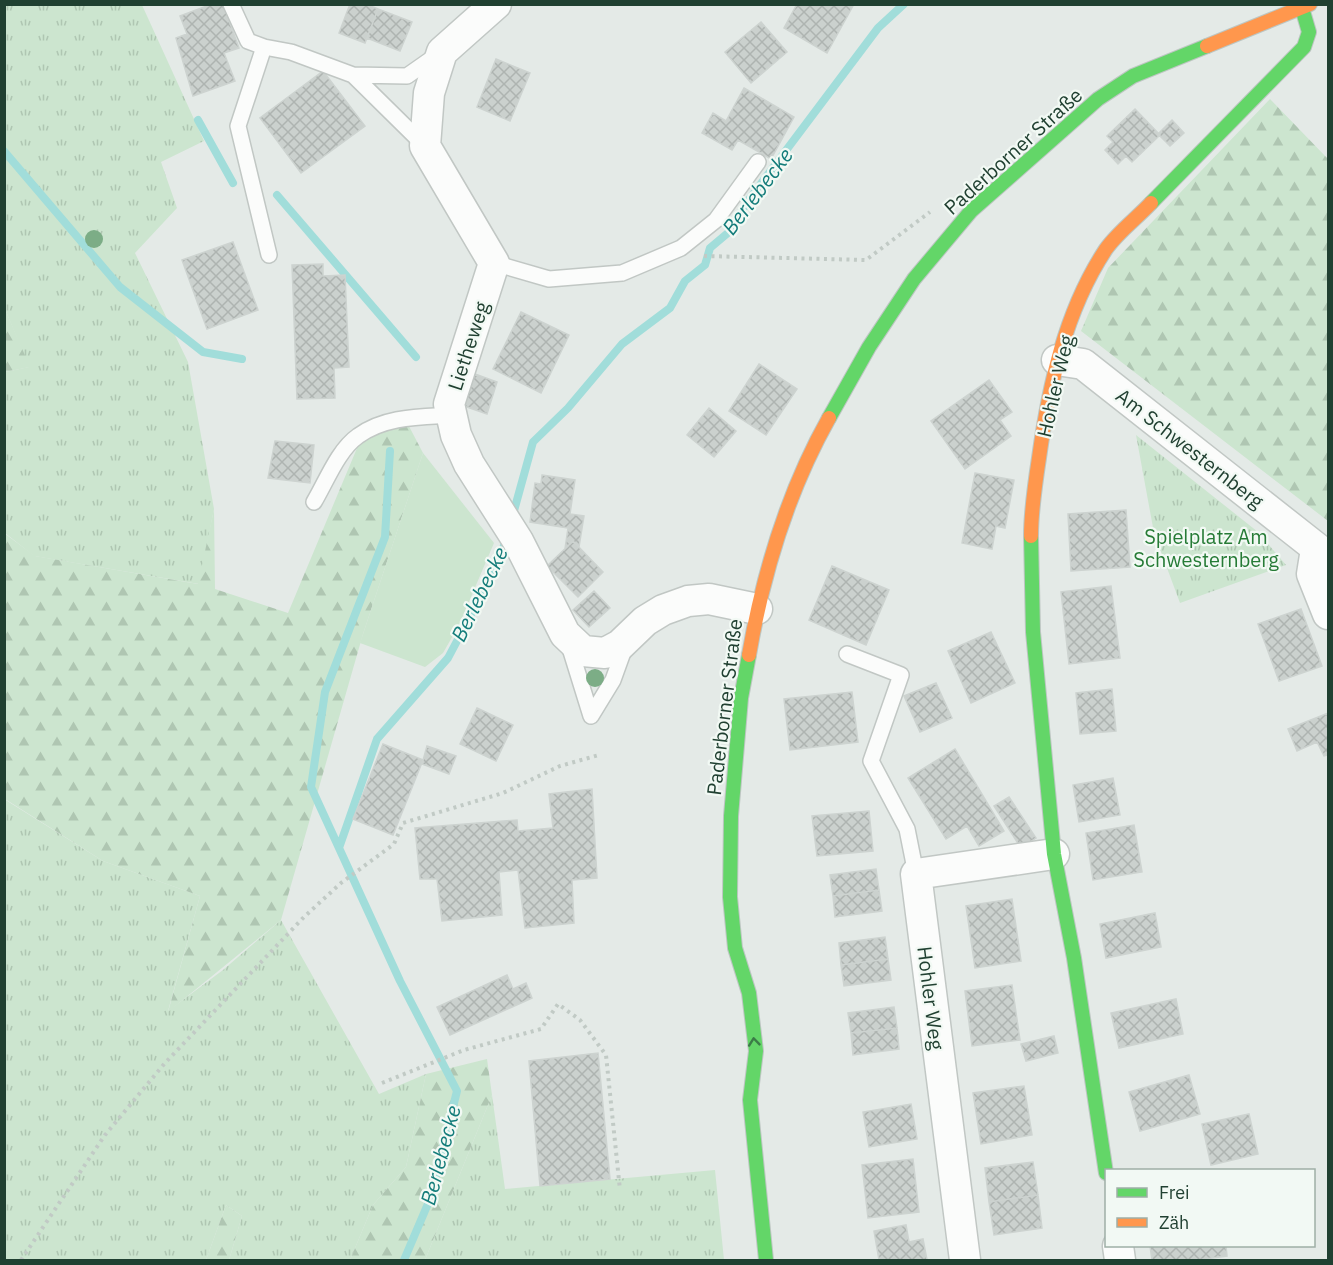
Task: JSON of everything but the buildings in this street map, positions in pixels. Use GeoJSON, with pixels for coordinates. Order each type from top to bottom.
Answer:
{"type":"FeatureCollection","features":[{"type":"Feature","properties":{"kind":"main road","name":"Paderborner Straße"},"geometry":{"type":"LineString","coordinates":[[750,1100],[756,1051],[749,993],[735,948],[730,897],[735,748],[757,609],[781,526],[815,443],[869,347],[914,279],[971,211],[1098,99],[1133,76],[1272,12],[1306,6]]}},
{"type":"Feature","properties":{"kind":"main road","name":"Hohler Weg"},"geometry":{"type":"LineString","coordinates":[[1106,1169],[1074,958],[1054,854],[1033,632],[1031,515],[1042,436],[1057,360],[1078,301],[1107,248],[1304,47],[1309,32],[1306,6]]}},
{"type":"Feature","properties":{"kind":"main road","name":"Paderborner Straße"},"geometry":{"type":"LineString","coordinates":[[730,983],[735,948]]}},
{"type":"Feature","properties":{"kind":"main road","name":"Paderborner Straße"},"geometry":{"type":"LineString","coordinates":[[741,1072],[750,1100],[766,1260]]}},
{"type":"Feature","properties":{"kind":"street"},"geometry":{"type":"LineString","coordinates":[[494,263],[425,146],[429,93],[442,52],[496,4]]}},
{"type":"Feature","properties":{"kind":"street","name":"Lietheweg"},"geometry":{"type":"LineString","coordinates":[[494,263],[449,404],[456,435],[469,464],[510,529],[565,634],[583,651],[605,653],[663,610],[688,601],[709,599],[757,609]]}},
{"type":"Feature","properties":{"kind":"street","name":"Am Schwesternberg"},"geometry":{"type":"LineString","coordinates":[[1057,360],[1083,364],[1322,553],[1312,574],[1329,615]]}},
{"type":"Feature","properties":{"kind":"street"},"geometry":{"type":"LineString","coordinates":[[916,874],[1054,854]]}},
{"type":"Feature","properties":{"kind":"street","name":"Hohler Weg"},"geometry":{"type":"LineString","coordinates":[[916,874],[965,1260]]}},
{"type":"Feature","properties":{"kind":"lane"},"geometry":{"type":"LineString","coordinates":[[231,4],[248,41],[264,47],[291,52],[353,75],[407,76],[442,52]]}},
{"type":"Feature","properties":{"kind":"lane"},"geometry":{"type":"LineString","coordinates":[[264,47],[238,126],[269,255]]}},
{"type":"Feature","properties":{"kind":"lane"},"geometry":{"type":"LineString","coordinates":[[353,75],[425,146]]}},
{"type":"Feature","properties":{"kind":"lane"},"geometry":{"type":"LineString","coordinates":[[494,263],[549,279],[622,273],[681,248],[716,220],[758,162]]}},
{"type":"Feature","properties":{"kind":"lane"},"geometry":{"type":"LineString","coordinates":[[314,502],[343,452],[357,436],[398,418],[452,415]]}},
{"type":"Feature","properties":{"kind":"lane"},"geometry":{"type":"LineString","coordinates":[[565,634],[591,716],[613,680],[629,636]]}},
{"type":"Feature","properties":{"kind":"lane"},"geometry":{"type":"LineString","coordinates":[[848,654],[901,675],[871,761],[908,829],[916,874]]}},
{"type":"Feature","properties":{"kind":"path"},"geometry":{"type":"LineString","coordinates":[[698,255],[722,258],[866,260],[903,231]]}},
{"type":"Feature","properties":{"kind":"path"},"geometry":{"type":"LineString","coordinates":[[21,1260],[105,1136],[165,1063],[304,917],[341,883],[394,844],[403,823],[503,794],[560,766],[599,755]]}},
{"type":"Feature","properties":{"kind":"path"},"geometry":{"type":"LineString","coordinates":[[382,1083],[464,1050],[541,1029],[558,1004],[580,1020],[606,1055],[620,1190]]}},
{"type":"Feature","properties":{"kind":"green space"},"geometry":{"type":"Polygon","coordinates":[[[4,5],[142,5],[204,141],[161,162],[177,208],[135,253],[188,362],[214,509],[199,584],[34,556],[5,533],[5,372],[29,367],[5,309],[4,5]]]}},
{"type":"Feature","properties":{"kind":"green space"},"geometry":{"type":"Polygon","coordinates":[[[1270,99],[1328,159],[1328,521],[1081,331],[1108,268],[1270,99]]]}},
{"type":"Feature","properties":{"kind":"green space"},"geometry":{"type":"Polygon","coordinates":[[[5,309],[30,367],[5,372],[5,309]]]}},
{"type":"Feature","properties":{"kind":"green space"},"geometry":{"type":"Polygon","coordinates":[[[401,411],[423,453],[363,634],[281,920],[168,1012],[200,896],[103,861],[5,799],[4,533],[35,556],[198,584],[214,509],[215,589],[288,613],[360,441],[401,411]]]}},
{"type":"Feature","properties":{"kind":"green space","name":"Spielplatz Am Schwesternberg"},"geometry":{"type":"Polygon","coordinates":[[[1136,435],[1258,532],[1286,565],[1180,603],[1154,533],[1136,435]]]}},
{"type":"Feature","properties":{"kind":"green space"},"geometry":{"type":"Polygon","coordinates":[[[423,453],[494,543],[459,625],[443,653],[425,667],[360,643],[423,453]]]}},
{"type":"Feature","properties":{"kind":"green space"},"geometry":{"type":"Polygon","coordinates":[[[4,799],[103,861],[200,896],[168,1011],[223,970],[281,920],[379,1094],[426,1074],[406,1167],[373,1205],[350,1260],[229,1260],[242,1216],[226,1205],[206,1260],[5,1260],[4,799]]]}},
{"type":"Feature","properties":{"kind":"green space"},"geometry":{"type":"Polygon","coordinates":[[[487,1059],[492,1095],[425,1260],[350,1260],[373,1205],[406,1167],[426,1074],[487,1059]]]}},
{"type":"Feature","properties":{"kind":"green space"},"geometry":{"type":"Polygon","coordinates":[[[492,1095],[505,1189],[715,1170],[724,1260],[425,1260],[492,1095]]]}},
{"type":"Feature","properties":{"kind":"green space"},"geometry":{"type":"Polygon","coordinates":[[[226,1205],[242,1216],[229,1260],[206,1260],[226,1205]]]}},
{"type":"Feature","properties":{"kind":"waterway","name":"Berlebecke"},"geometry":{"type":"LineString","coordinates":[[512,518],[533,442],[568,408],[622,344],[670,308],[685,281],[705,265],[710,248],[729,232],[748,201],[878,28],[904,4]]}},
{"type":"Feature","properties":{"kind":"waterway"},"geometry":{"type":"LineString","coordinates":[[198,120],[233,183]]}},
{"type":"Feature","properties":{"kind":"waterway"},"geometry":{"type":"LineString","coordinates":[[4,151],[120,287],[203,352],[242,359]]}},
{"type":"Feature","properties":{"kind":"waterway"},"geometry":{"type":"LineString","coordinates":[[277,195],[416,357]]}},
{"type":"Feature","properties":{"kind":"waterway"},"geometry":{"type":"LineString","coordinates":[[339,848],[311,787],[325,692],[385,537],[390,451]]}},
{"type":"Feature","properties":{"kind":"waterway","name":"Berlebecke"},"geometry":{"type":"LineString","coordinates":[[404,1260],[430,1199],[457,1091],[400,981],[339,848],[377,739],[448,658],[500,560],[506,538]]}},
{"type":"Feature","properties":{"kind":"traffic: fast"},"geometry":{"type":"LineString","coordinates":[[1151,203],[1304,47],[1309,32],[1302,8]]}},
{"type":"Feature","properties":{"kind":"traffic: fast"},"geometry":{"type":"LineString","coordinates":[[829,418],[869,347],[914,279],[971,211],[1098,99],[1133,76],[1207,46]]}},
{"type":"Feature","properties":{"kind":"traffic: fast"},"geometry":{"type":"LineString","coordinates":[[1031,536],[1033,632],[1054,854],[1074,958],[1105,1169]]}},
{"type":"Feature","properties":{"kind":"traffic: fast"},"geometry":{"type":"LineString","coordinates":[[749,655],[741,698],[731,816],[730,897],[735,948],[749,993],[756,1051],[750,1100],[766,1260]]}},
{"type":"Feature","properties":{"kind":"traffic: slow"},"geometry":{"type":"LineString","coordinates":[[1207,46],[1310,4]]}},
{"type":"Feature","properties":{"kind":"traffic: slow"},"geometry":{"type":"LineString","coordinates":[[1031,536],[1043,431],[1054,377],[1069,323],[1106,249],[1151,203]]}},
{"type":"Feature","properties":{"kind":"traffic: slow"},"geometry":{"type":"LineString","coordinates":[[749,655],[762,594],[789,504],[829,418]]}}]}
